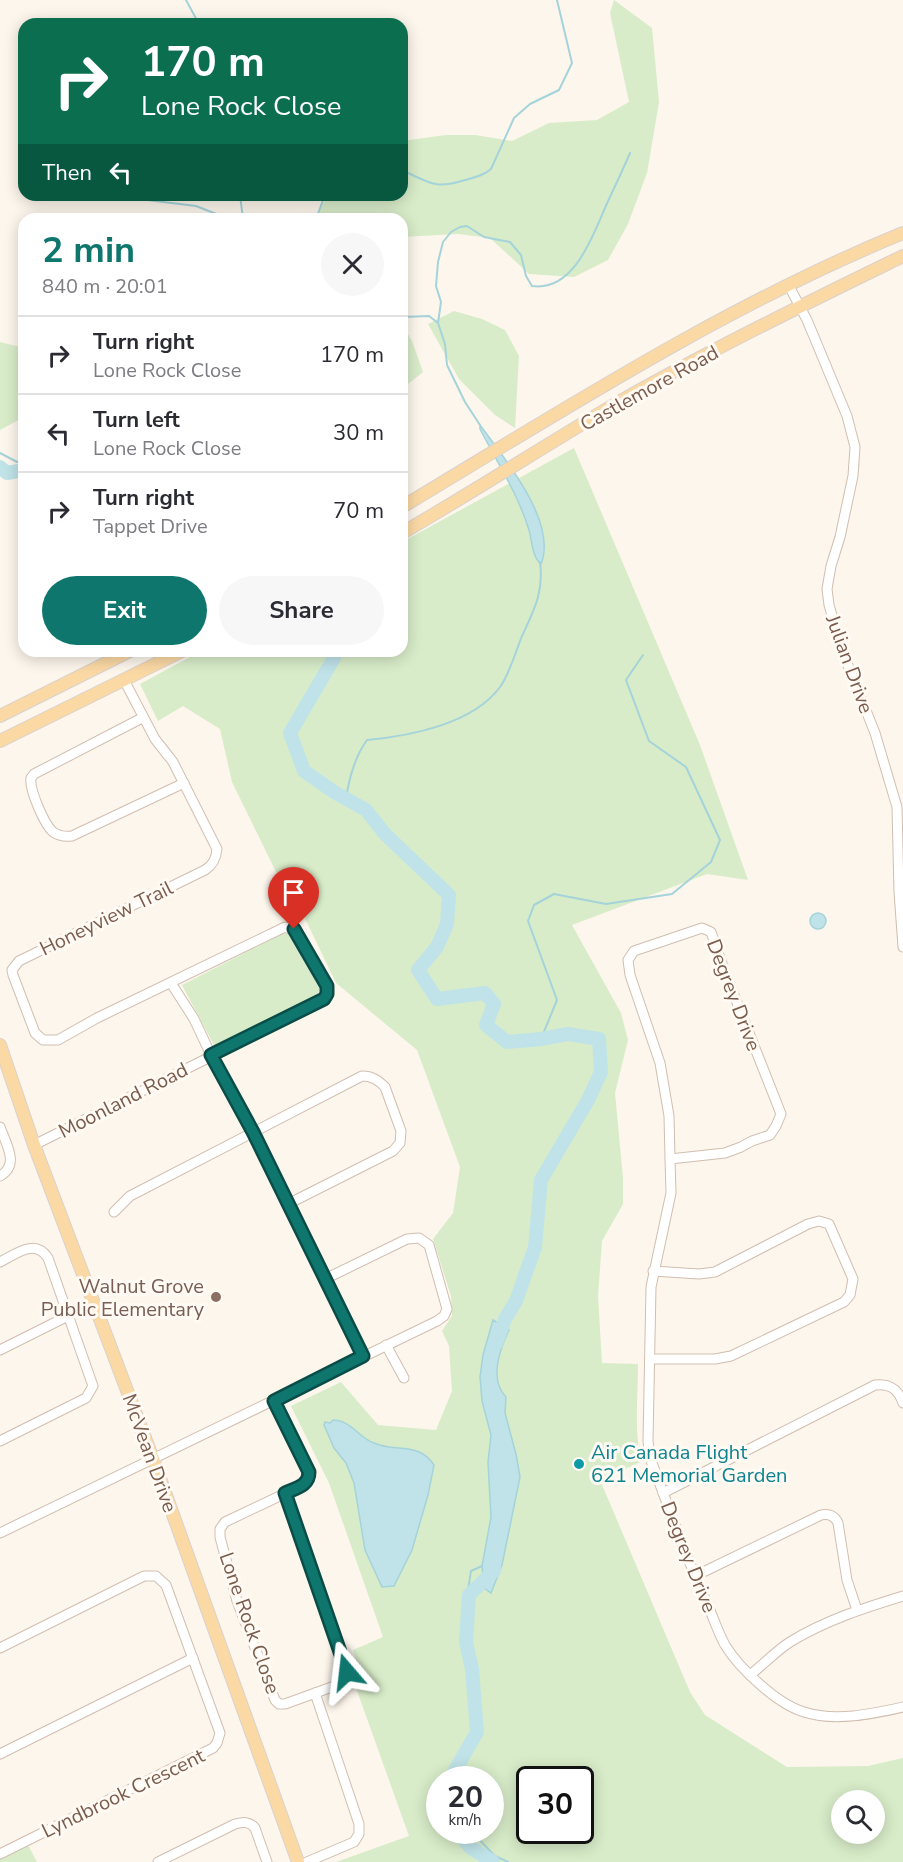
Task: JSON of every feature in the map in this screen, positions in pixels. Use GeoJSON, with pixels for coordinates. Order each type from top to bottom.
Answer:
{"type":"FeatureCollection","features":[{"type":"Feature","properties":{"kind":"main road","name":"Castlemore Road"},"geometry":{"type":"LineString","coordinates":[[408,503],[544,420],[744,308],[903,233]]}},
{"type":"Feature","properties":{"kind":"main road","name":"Castlemore Road"},"geometry":{"type":"LineString","coordinates":[[408,529],[613,406],[800,306],[903,256]]}},
{"type":"Feature","properties":{"kind":"main road"},"geometry":{"type":"LineString","coordinates":[[602,387],[613,406]]}},
{"type":"Feature","properties":{"kind":"main road"},"geometry":{"type":"LineString","coordinates":[[544,420],[556,440]]}},
{"type":"Feature","properties":{"kind":"main road"},"geometry":{"type":"LineString","coordinates":[[0,716],[118,657]]}},
{"type":"Feature","properties":{"kind":"main road"},"geometry":{"type":"LineString","coordinates":[[0,741],[170,657]]}},
{"type":"Feature","properties":{"kind":"main road","name":"McVean Drive"},"geometry":{"type":"LineString","coordinates":[[0,1045],[34,1145],[153,1459],[298,1862]]}},
{"type":"Feature","properties":{"kind":"street","name":"Julian Drive"},"geometry":{"type":"LineString","coordinates":[[789,286],[800,306],[847,416],[855,447],[853,477],[827,589],[829,605],[843,653],[875,733],[900,807],[898,872],[903,947]]}},
{"type":"Feature","properties":{"kind":"street","name":"Honeyview Trail"},"geometry":{"type":"LineString","coordinates":[[124,680],[142,718],[173,762],[217,849],[217,856],[211,867],[19,961],[12,970],[35,1033],[38,1037],[48,1041],[58,1040],[171,983]]}},
{"type":"Feature","properties":{"kind":"street"},"geometry":{"type":"LineString","coordinates":[[142,718],[31,777],[32,791],[51,829],[60,836],[72,836],[184,783]]}},
{"type":"Feature","properties":{"kind":"street","name":"Moonland Road"},"geometry":{"type":"LineString","coordinates":[[34,1145],[324,999],[327,994],[327,986],[302,941],[294,929],[285,927],[171,983]]}},
{"type":"Feature","properties":{"kind":"street","name":"Degrey Drive"},"geometry":{"type":"LineString","coordinates":[[670,1159],[725,1153],[741,1147],[770,1135],[781,1114],[711,932],[702,928],[634,951],[628,960],[630,975],[660,1063],[669,1116],[670,1159],[671,1193],[651,1287],[648,1441],[650,1458],[694,1576],[726,1646],[750,1675],[774,1698],[803,1712],[828,1717],[872,1714],[903,1707]]}},
{"type":"Feature","properties":{"kind":"street"},"geometry":{"type":"LineString","coordinates":[[171,983],[194,1019],[253,1132],[363,1356]]}},
{"type":"Feature","properties":{"kind":"street"},"geometry":{"type":"LineString","coordinates":[[114,1212],[130,1196],[362,1076],[375,1078],[385,1088],[401,1131],[400,1143],[393,1151],[288,1204]]}},
{"type":"Feature","properties":{"kind":"street"},"geometry":{"type":"LineString","coordinates":[[0,1127],[11,1161],[8,1171],[0,1176]]}},
{"type":"Feature","properties":{"kind":"street"},"geometry":{"type":"LineString","coordinates":[[651,1359],[715,1359],[730,1356],[844,1302],[853,1287],[853,1279],[829,1224],[819,1221],[808,1224],[715,1272],[699,1274],[653,1271]]}},
{"type":"Feature","properties":{"kind":"street"},"geometry":{"type":"LineString","coordinates":[[0,1533],[444,1316],[447,1309],[429,1245],[419,1238],[407,1239],[325,1279]]}},
{"type":"Feature","properties":{"kind":"street"},"geometry":{"type":"LineString","coordinates":[[0,1262],[34,1247],[48,1258],[93,1382],[90,1394],[86,1398],[0,1441]]}},
{"type":"Feature","properties":{"kind":"street"},"geometry":{"type":"LineString","coordinates":[[0,1350],[68,1316]]}},
{"type":"Feature","properties":{"kind":"street"},"geometry":{"type":"LineString","coordinates":[[386,1345],[404,1378]]}},
{"type":"Feature","properties":{"kind":"street"},"geometry":{"type":"LineString","coordinates":[[663,1493],[876,1386],[882,1384],[894,1388],[899,1392],[903,1403]]}},
{"type":"Feature","properties":{"kind":"street","name":"Lone Rock Close"},"geometry":{"type":"LineString","coordinates":[[274,1401],[309,1476],[305,1484],[285,1493],[225,1522],[220,1529],[220,1537],[237,1601],[275,1700],[279,1704],[285,1704],[340,1684],[346,1677],[347,1667],[285,1493]]}},
{"type":"Feature","properties":{"kind":"street"},"geometry":{"type":"LineString","coordinates":[[694,1576],[821,1515],[828,1514],[838,1523],[856,1610]]}},
{"type":"Feature","properties":{"kind":"street","name":"Lyndbrook Crescent"},"geometry":{"type":"LineString","coordinates":[[0,1648],[144,1576],[151,1575],[162,1579],[220,1734],[216,1746],[0,1854]]}},
{"type":"Feature","properties":{"kind":"street"},"geometry":{"type":"LineString","coordinates":[[750,1675],[789,1643],[819,1626],[856,1610],[903,1596]]}},
{"type":"Feature","properties":{"kind":"street"},"geometry":{"type":"LineString","coordinates":[[0,1754],[193,1658]]}},
{"type":"Feature","properties":{"kind":"street"},"geometry":{"type":"LineString","coordinates":[[307,1862],[354,1842],[359,1834],[359,1824],[315,1693]]}},
{"type":"Feature","properties":{"kind":"street"},"geometry":{"type":"LineString","coordinates":[[158,1862],[235,1824],[246,1822],[255,1828],[267,1862]]}},
{"type":"Feature","properties":{"kind":"green space"},"geometry":{"type":"Polygon","coordinates":[[[614,0],[652,28],[659,102],[647,173],[628,224],[608,260],[574,277],[529,274],[490,238],[458,234],[408,237],[408,213],[318,213],[325,201],[408,201],[408,140],[446,135],[475,135],[512,141],[549,123],[597,120],[629,102],[610,13],[614,0]]]}},
{"type":"Feature","properties":{"kind":"green space"},"geometry":{"type":"Polygon","coordinates":[[[454,311],[482,319],[505,330],[519,356],[515,428],[495,415],[459,379],[428,324],[454,311]]]}},
{"type":"Feature","properties":{"kind":"green space"},"geometry":{"type":"Polygon","coordinates":[[[408,334],[412,341],[423,372],[408,384],[408,334]]]}},
{"type":"Feature","properties":{"kind":"green space"},"geometry":{"type":"Polygon","coordinates":[[[0,342],[18,346],[18,420],[0,430],[0,342]]]}},
{"type":"Feature","properties":{"kind":"green space"},"geometry":{"type":"Polygon","coordinates":[[[574,448],[700,745],[748,880],[707,874],[572,925],[621,1013],[628,1040],[615,1093],[623,1178],[623,1204],[602,1241],[598,1296],[602,1363],[638,1364],[637,1426],[641,1462],[600,1480],[690,1692],[705,1715],[787,1767],[868,1766],[903,1758],[903,1862],[336,1862],[409,1836],[356,1688],[361,1674],[353,1650],[383,1637],[329,1483],[291,1406],[341,1382],[378,1425],[436,1430],[452,1391],[449,1346],[442,1331],[452,1316],[451,1296],[433,1239],[453,1213],[460,1167],[417,1050],[336,983],[299,906],[278,876],[232,782],[220,729],[183,706],[158,721],[140,684],[190,657],[408,657],[408,539],[574,448]]]}},
{"type":"Feature","properties":{"kind":"green space"},"geometry":{"type":"Polygon","coordinates":[[[289,933],[295,936],[320,985],[318,996],[216,1049],[182,985],[282,934],[289,933]]]}},
{"type":"Feature","properties":{"kind":"green space"},"geometry":{"type":"Polygon","coordinates":[[[28,1845],[37,1862],[0,1862],[0,1859],[28,1845]]]}},
{"type":"Feature","properties":{"kind":"water"},"geometry":{"type":"Polygon","coordinates":[[[480,425],[514,472],[535,510],[542,529],[544,547],[541,564],[534,553],[529,530],[519,504],[480,425]]]}},
{"type":"Feature","properties":{"kind":"water"},"geometry":{"type":"Polygon","coordinates":[[[815,913],[821,913],[826,921],[824,927],[815,929],[810,924],[810,918],[815,913]]]}},
{"type":"Feature","properties":{"kind":"water"},"geometry":{"type":"Polygon","coordinates":[[[493,1320],[509,1330],[502,1346],[497,1373],[501,1390],[506,1397],[505,1413],[520,1477],[502,1565],[491,1593],[484,1588],[482,1566],[491,1517],[488,1462],[491,1435],[482,1401],[480,1377],[483,1355],[493,1320]]]}},
{"type":"Feature","properties":{"kind":"water"},"geometry":{"type":"Polygon","coordinates":[[[333,1420],[345,1423],[369,1441],[382,1446],[421,1453],[434,1465],[412,1550],[394,1586],[382,1587],[365,1550],[354,1483],[346,1463],[334,1448],[324,1425],[325,1422],[330,1423],[333,1420]]]}},
{"type":"Feature","properties":{"kind":"waterway"},"geometry":{"type":"LineString","coordinates":[[186,0],[196,18]]}},
{"type":"Feature","properties":{"kind":"waterway"},"geometry":{"type":"LineString","coordinates":[[408,173],[440,185],[476,177],[491,169],[514,118],[530,104],[559,90],[572,63],[557,0]]}},
{"type":"Feature","properties":{"kind":"waterway"},"geometry":{"type":"LineString","coordinates":[[480,425],[465,402],[447,365],[445,344],[438,323],[441,302],[436,286],[443,242],[451,232],[467,226],[484,237],[510,242],[521,255],[526,276],[532,286],[546,286],[559,281],[570,272],[587,247],[630,153]]}},
{"type":"Feature","properties":{"kind":"waterway"},"geometry":{"type":"LineString","coordinates":[[155,201],[196,206],[214,213]]}},
{"type":"Feature","properties":{"kind":"waterway"},"geometry":{"type":"LineString","coordinates":[[241,201],[242,213]]}},
{"type":"Feature","properties":{"kind":"waterway"},"geometry":{"type":"LineString","coordinates":[[318,213],[323,201]]}},
{"type":"Feature","properties":{"kind":"waterway"},"geometry":{"type":"LineString","coordinates":[[408,317],[429,316],[438,323]]}},
{"type":"Feature","properties":{"kind":"waterway"},"geometry":{"type":"LineString","coordinates":[[0,453],[18,462]]}},
{"type":"Feature","properties":{"kind":"waterway"},"geometry":{"type":"LineString","coordinates":[[0,467],[7,473],[18,471]]}},
{"type":"Feature","properties":{"kind":"waterway"},"geometry":{"type":"LineString","coordinates":[[346,799],[353,768],[367,740],[440,726],[474,710],[500,687],[537,600],[541,583],[540,562]]}},
{"type":"Feature","properties":{"kind":"waterway"},"geometry":{"type":"LineString","coordinates":[[541,1039],[557,1000],[528,921],[534,905],[554,894],[606,904],[672,894],[711,862],[720,840],[686,767],[649,741],[626,680],[643,655]]}},
{"type":"Feature","properties":{"kind":"waterway"},"geometry":{"type":"LineString","coordinates":[[334,657],[290,733],[304,771],[334,792],[366,810],[385,834],[449,895],[447,924],[437,947],[418,970],[437,999],[485,993],[494,1004],[486,1025],[507,1042],[568,1034],[599,1039],[601,1072],[588,1100],[541,1180],[535,1247],[516,1301],[505,1319],[496,1344]]}},
{"type":"Feature","properties":{"kind":"waterway"},"geometry":{"type":"LineString","coordinates":[[456,1766],[467,1750],[478,1723],[479,1699],[473,1665],[461,1635],[471,1571],[482,1566]]}},
{"type":"Feature","properties":{"kind":"waterway"},"geometry":{"type":"LineString","coordinates":[[457,1766],[477,1732],[472,1669],[466,1642],[469,1595],[494,1571],[494,1567]]}},
{"type":"Feature","properties":{"kind":"waterway"},"geometry":{"type":"LineString","coordinates":[[468,1844],[493,1862]]}},
{"type":"Feature","properties":{"kind":"waterway"},"geometry":{"type":"LineString","coordinates":[[483,1844],[495,1856],[508,1862]]}},
{"type":"Feature","properties":{"kind":"place","name":"Walnut Grove Public Elementary"},"geometry":{"type":"Point","coordinates":[216,1297]}},
{"type":"Feature","properties":{"kind":"place","name":"Air Canada Flight 621 Memorial Garden"},"geometry":{"type":"Point","coordinates":[579,1464]}},
{"type":"Feature","properties":{"kind":"route"},"geometry":{"type":"LineString","coordinates":[[294,929],[327,986],[324,999],[211,1055],[253,1132],[363,1356],[274,1401],[309,1472],[308,1481],[305,1484],[285,1493],[347,1672]]}}]}
